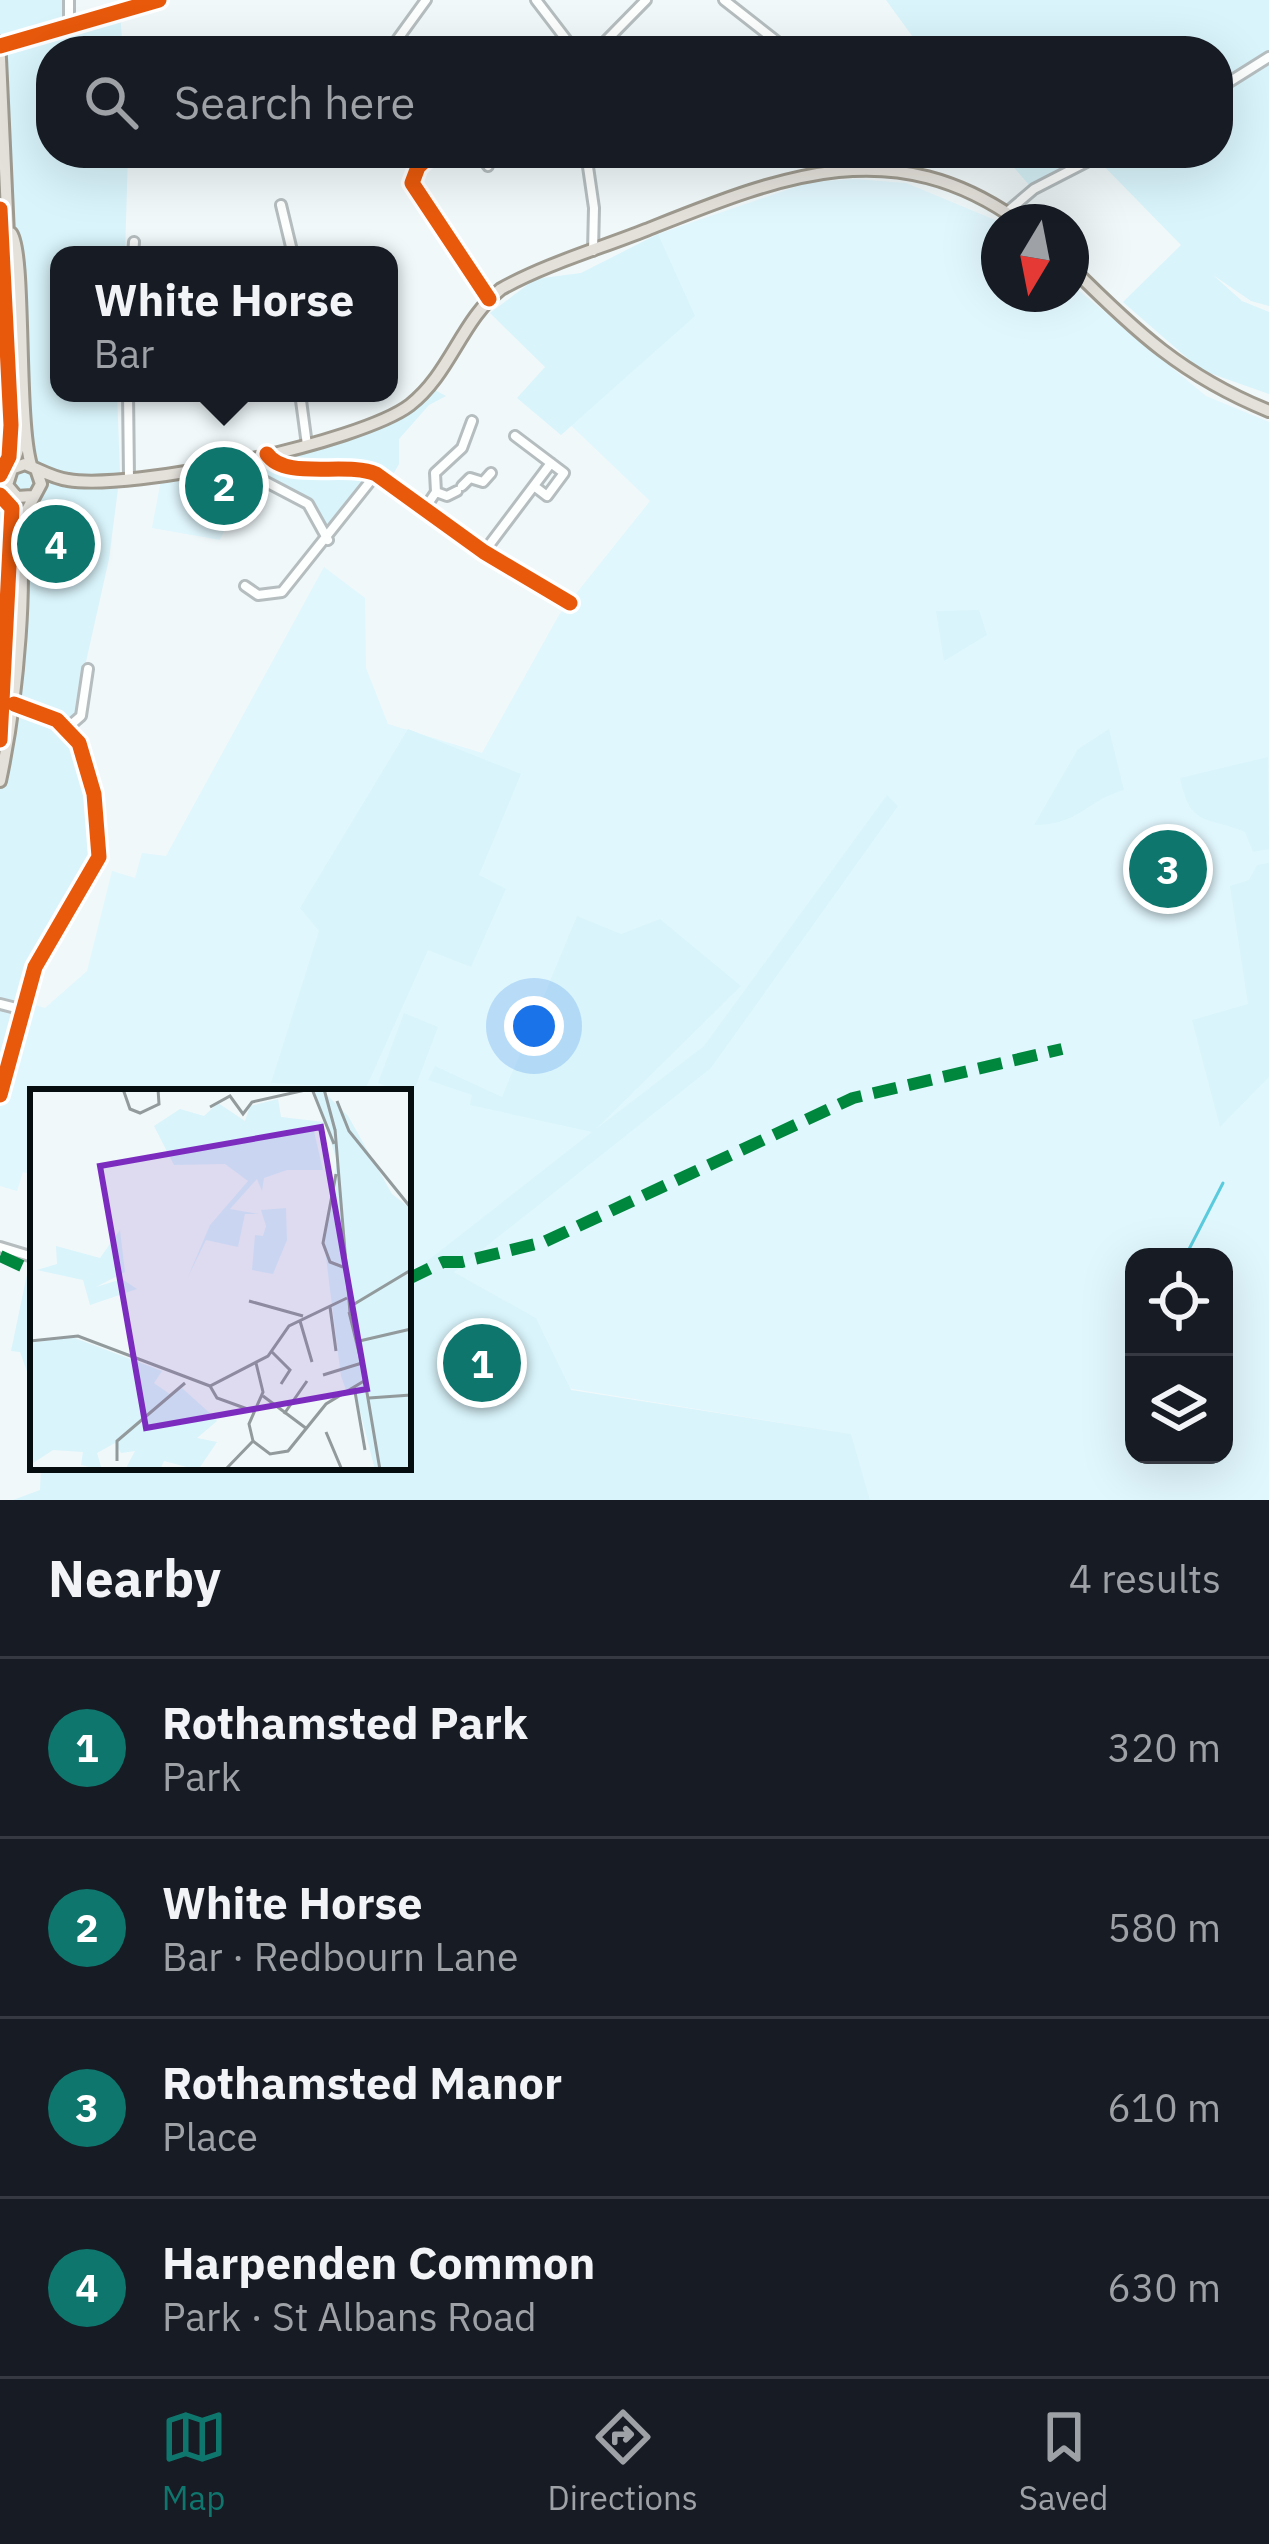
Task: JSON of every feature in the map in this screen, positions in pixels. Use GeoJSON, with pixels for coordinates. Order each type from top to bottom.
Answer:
{"type":"FeatureCollection","features":[{"type":"Feature","properties":{"kind":"main road"},"geometry":{"type":"LineString","coordinates":[[0,45],[1,148],[11,233],[17,240],[10,272],[17,312],[22,437],[33,467],[35,493],[20,523]]}},
{"type":"Feature","properties":{"kind":"main road"},"geometry":{"type":"LineString","coordinates":[[8,493],[35,493],[70,481],[129,478],[243,459],[370,427],[414,402],[489,298],[516,280],[775,180],[869,168],[955,186],[991,204]]}},
{"type":"Feature","properties":{"kind":"main road"},"geometry":{"type":"LineString","coordinates":[[1089,284],[1161,354],[1205,383],[1269,411]]}},
{"type":"Feature","properties":{"kind":"main road"},"geometry":{"type":"LineString","coordinates":[[0,782],[14,704],[20,523],[6,475],[22,437]]}},
{"type":"Feature","properties":{"kind":"main road"},"geometry":{"type":"LineString","coordinates":[[6,475],[33,467],[70,481]]}},
{"type":"Feature","properties":{"kind":"street"},"geometry":{"type":"LineString","coordinates":[[68,0],[69,28]]}},
{"type":"Feature","properties":{"kind":"street"},"geometry":{"type":"LineString","coordinates":[[37,36],[159,0]]}},
{"type":"Feature","properties":{"kind":"street"},"geometry":{"type":"LineString","coordinates":[[400,36],[426,0]]}},
{"type":"Feature","properties":{"kind":"street"},"geometry":{"type":"LineString","coordinates":[[536,0],[564,36]]}},
{"type":"Feature","properties":{"kind":"street"},"geometry":{"type":"LineString","coordinates":[[611,36],[646,0]]}},
{"type":"Feature","properties":{"kind":"street"},"geometry":{"type":"LineString","coordinates":[[724,0],[770,36]]}},
{"type":"Feature","properties":{"kind":"street"},"geometry":{"type":"LineString","coordinates":[[0,45],[36,36]]}},
{"type":"Feature","properties":{"kind":"street"},"geometry":{"type":"LineString","coordinates":[[1233,80],[1269,57]]}},
{"type":"Feature","properties":{"kind":"street"},"geometry":{"type":"LineString","coordinates":[[418,168],[412,183],[489,298]]}},
{"type":"Feature","properties":{"kind":"street"},"geometry":{"type":"LineString","coordinates":[[588,168],[594,208],[592,250]]}},
{"type":"Feature","properties":{"kind":"street"},"geometry":{"type":"LineString","coordinates":[[1016,204],[1075,168]]}},
{"type":"Feature","properties":{"kind":"street"},"geometry":{"type":"LineString","coordinates":[[280,205],[290,246]]}},
{"type":"Feature","properties":{"kind":"street"},"geometry":{"type":"LineString","coordinates":[[134,242],[134,246]]}},
{"type":"Feature","properties":{"kind":"street"},"geometry":{"type":"LineString","coordinates":[[128,402],[129,478]]}},
{"type":"Feature","properties":{"kind":"street"},"geometry":{"type":"LineString","coordinates":[[301,402],[307,445]]}},
{"type":"Feature","properties":{"kind":"street"},"geometry":{"type":"LineString","coordinates":[[425,508],[436,492],[435,473],[459,452],[472,421]]}},
{"type":"Feature","properties":{"kind":"street"},"geometry":{"type":"LineString","coordinates":[[515,436],[564,473],[547,496],[534,486]]}},
{"type":"Feature","properties":{"kind":"street"},"geometry":{"type":"LineString","coordinates":[[267,454],[281,465],[361,468],[376,474],[484,552],[570,603]]}},
{"type":"Feature","properties":{"kind":"street"},"geometry":{"type":"LineString","coordinates":[[243,459],[249,473],[308,504],[328,540]]}},
{"type":"Feature","properties":{"kind":"street"},"geometry":{"type":"LineString","coordinates":[[484,552],[551,463]]}},
{"type":"Feature","properties":{"kind":"street"},"geometry":{"type":"LineString","coordinates":[[436,492],[447,496],[470,478],[483,482],[491,473]]}},
{"type":"Feature","properties":{"kind":"street"},"geometry":{"type":"LineString","coordinates":[[245,586],[258,596],[282,592],[376,474]]}},
{"type":"Feature","properties":{"kind":"street"},"geometry":{"type":"LineString","coordinates":[[67,729],[81,716],[88,668]]}},
{"type":"Feature","properties":{"kind":"street"},"geometry":{"type":"LineString","coordinates":[[0,1095],[35,967],[99,857],[94,794],[83,751],[67,729],[33,707],[14,704]]}},
{"type":"Feature","properties":{"kind":"street"},"geometry":{"type":"LineString","coordinates":[[0,1004],[20,1010]]}},
{"type":"Feature","properties":{"kind":"street"},"geometry":{"type":"LineString","coordinates":[[0,1054],[12,1053]]}},
{"type":"Feature","properties":{"kind":"street"},"geometry":{"type":"LineString","coordinates":[[0,1247],[30,1256]]}},
{"type":"Feature","properties":{"kind":"shaded area"},"geometry":{"type":"Polygon","coordinates":[[[0,0],[69,0],[70,25],[120,13],[122,36],[36,36],[36,168],[128,168],[125,246],[50,246],[50,402],[117,402],[120,473],[109,559],[83,675],[79,732],[95,857],[27,977],[0,1084],[0,0]]]}},
{"type":"Feature","properties":{"kind":"shaded area"},"geometry":{"type":"Polygon","coordinates":[[[886,0],[1269,0],[1269,306],[1251,301],[1213,275],[1242,301],[1269,312],[1269,394],[1201,370],[1123,302],[1181,245],[1106,168],[1233,168],[1233,36],[912,36],[886,0]]]}},
{"type":"Feature","properties":{"kind":"shaded area"},"geometry":{"type":"Polygon","coordinates":[[[1014,168],[1068,168],[1030,186],[1014,168]]]}},
{"type":"Feature","properties":{"kind":"shaded area"},"geometry":{"type":"Polygon","coordinates":[[[855,179],[906,183],[981,214],[981,312],[1089,312],[1089,299],[1206,396],[1269,422],[1269,1500],[870,1500],[850,1434],[567,1388],[535,1318],[452,1271],[411,1286],[411,1089],[30,1089],[30,1174],[23,1172],[17,1191],[0,1186],[0,1103],[25,1002],[45,1008],[87,971],[112,871],[135,878],[142,853],[166,856],[324,567],[365,598],[366,668],[388,724],[482,753],[559,615],[650,501],[538,394],[658,234],[810,182],[855,179]]]}},
{"type":"Feature","properties":{"kind":"shaded area"},"geometry":{"type":"Polygon","coordinates":[[[658,234],[695,316],[561,435],[517,398],[545,367],[490,313],[535,279],[581,273],[658,234]]]}},
{"type":"Feature","properties":{"kind":"shaded area"},"geometry":{"type":"Polygon","coordinates":[[[433,389],[446,396],[429,405],[399,439],[399,464],[391,478],[363,466],[277,459],[387,425],[433,389]]]}},
{"type":"Feature","properties":{"kind":"shaded area"},"geometry":{"type":"Polygon","coordinates":[[[251,463],[370,475],[327,533],[311,502],[250,470],[251,463]]]}},
{"type":"Feature","properties":{"kind":"shaded area"},"geometry":{"type":"Polygon","coordinates":[[[232,466],[249,478],[220,540],[152,528],[161,480],[232,466]]]}},
{"type":"Feature","properties":{"kind":"shaded area"},"geometry":{"type":"Polygon","coordinates":[[[979,610],[987,635],[944,661],[936,611],[979,610]]]}},
{"type":"Feature","properties":{"kind":"shaded area"},"geometry":{"type":"Polygon","coordinates":[[[408,729],[521,774],[479,875],[506,889],[471,967],[428,950],[366,1088],[271,1083],[319,931],[300,908],[408,729]]]}},
{"type":"Feature","properties":{"kind":"shaded area"},"geometry":{"type":"Polygon","coordinates":[[[1109,729],[1124,790],[1062,821],[1034,825],[1078,749],[1109,729]]]}},
{"type":"Feature","properties":{"kind":"shaded area"},"geometry":{"type":"Polygon","coordinates":[[[1268,757],[1269,849],[1253,852],[1245,832],[1195,813],[1180,778],[1268,757]]]}},
{"type":"Feature","properties":{"kind":"shaded area"},"geometry":{"type":"Polygon","coordinates":[[[887,795],[898,806],[711,1068],[454,1272],[536,1318],[571,1390],[851,1434],[870,1500],[13,1500],[40,1490],[41,1470],[411,1470],[411,1274],[592,1132],[470,1105],[472,1095],[428,1080],[435,1066],[502,1097],[577,916],[621,934],[660,919],[741,986],[596,1129],[704,1046],[887,795]]]}},
{"type":"Feature","properties":{"kind":"shaded area"},"geometry":{"type":"Polygon","coordinates":[[[1269,863],[1269,1077],[1220,1127],[1192,1020],[1248,1004],[1230,886],[1249,880],[1257,865],[1269,863]]]}},
{"type":"Feature","properties":{"kind":"shaded area"},"geometry":{"type":"Polygon","coordinates":[[[404,1013],[438,1027],[412,1096],[411,1089],[378,1083],[404,1013]]]}},
{"type":"Feature","properties":{"kind":"shaded area"},"geometry":{"type":"Polygon","coordinates":[[[30,1260],[30,1380],[20,1352],[11,1351],[30,1260]]]}},
{"type":"Feature","properties":{"kind":"waterway"},"geometry":{"type":"LineString","coordinates":[[1190,1248],[1223,1183]]}},
{"type":"Feature","properties":{"kind":"marked path"},"geometry":{"type":"LineString","coordinates":[[411,1278],[443,1262],[462,1262],[544,1242],[853,1098],[1062,1049]]}},
{"type":"Feature","properties":{"kind":"marked path"},"geometry":{"type":"LineString","coordinates":[[0,1256],[30,1270]]}},
{"type":"Feature","properties":{"kind":"cycle path"},"geometry":{"type":"LineString","coordinates":[[0,46],[159,0]]}},
{"type":"Feature","properties":{"kind":"cycle path"},"geometry":{"type":"LineString","coordinates":[[418,168],[412,183],[489,299]]}},
{"type":"Feature","properties":{"kind":"cycle path"},"geometry":{"type":"LineString","coordinates":[[0,209],[11,425],[9,457],[0,475]]}},
{"type":"Feature","properties":{"kind":"cycle path"},"geometry":{"type":"LineString","coordinates":[[267,454],[288,467],[376,474],[484,552],[570,603]]}},
{"type":"Feature","properties":{"kind":"cycle path"},"geometry":{"type":"LineString","coordinates":[[0,495],[12,508],[0,740]]}},
{"type":"Feature","properties":{"kind":"cycle path"},"geometry":{"type":"LineString","coordinates":[[0,1095],[35,967],[99,857],[94,794],[79,743],[57,720],[14,704]]}},
{"type":"Feature","properties":{"kind":"place","name":"White Horse"},"geometry":{"type":"Point","coordinates":[224,486]}},
{"type":"Feature","properties":{"kind":"place","name":"Harpenden Common"},"geometry":{"type":"Point","coordinates":[56,544]}},
{"type":"Feature","properties":{"kind":"place","name":"Rothamsted Manor"},"geometry":{"type":"Point","coordinates":[1168,869]}},
{"type":"Feature","properties":{"kind":"place","name":"Rothamsted Park"},"geometry":{"type":"Point","coordinates":[482,1363]}}]}
